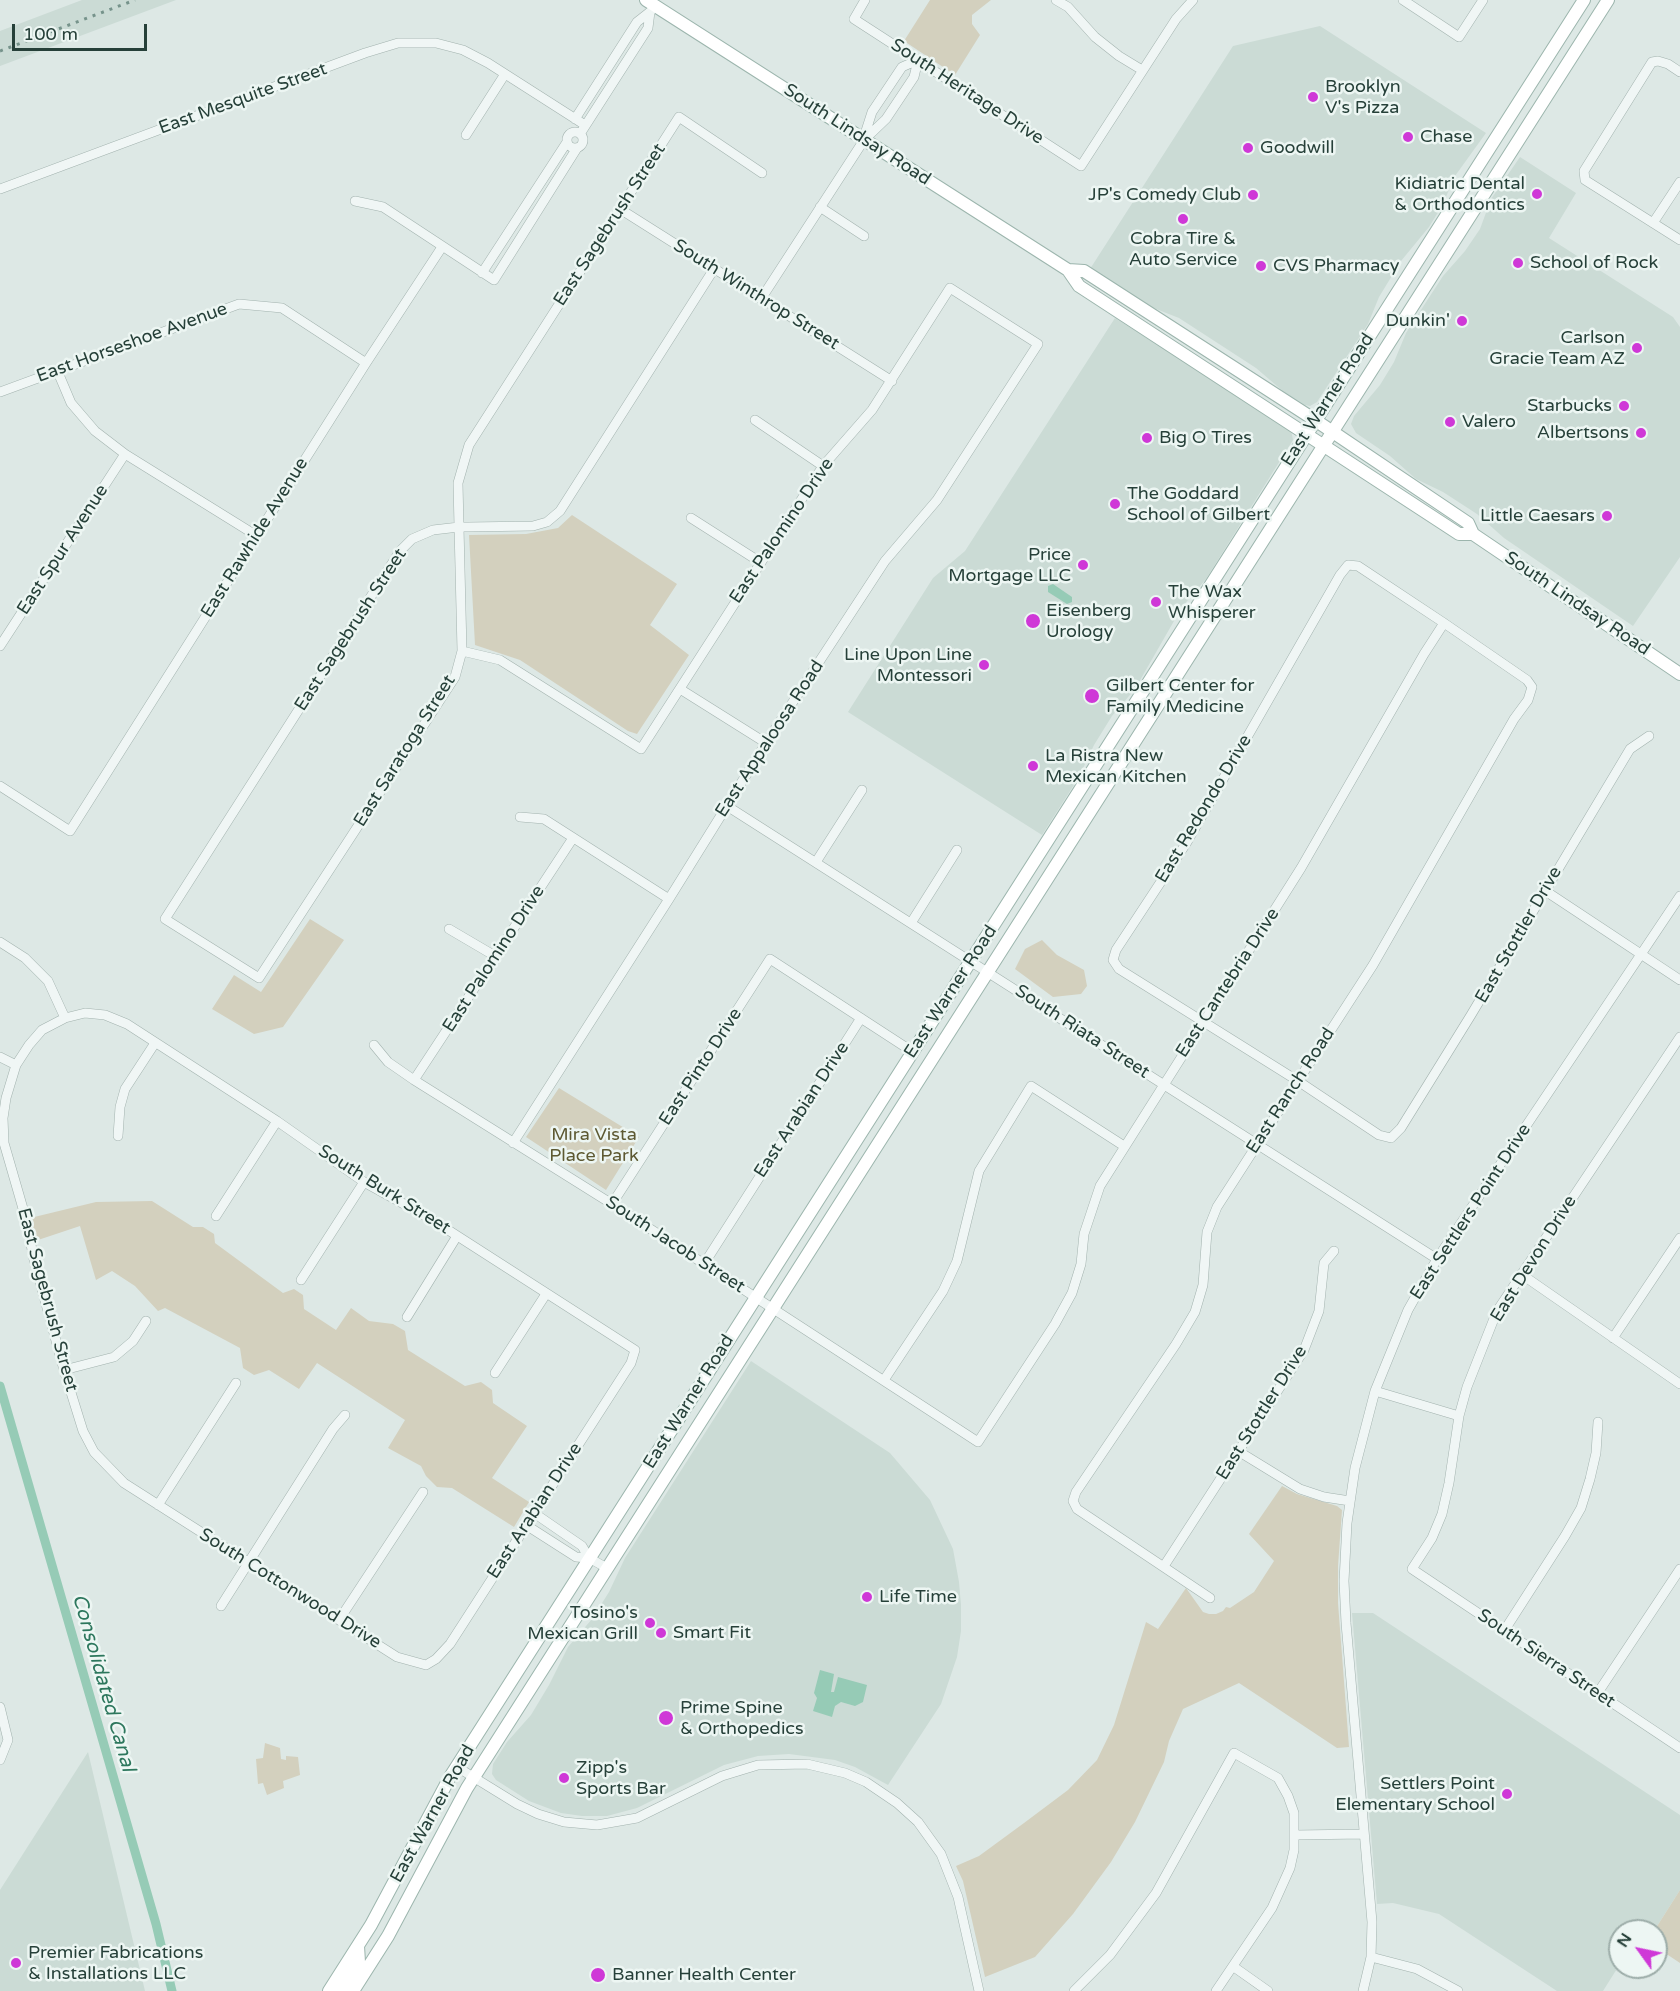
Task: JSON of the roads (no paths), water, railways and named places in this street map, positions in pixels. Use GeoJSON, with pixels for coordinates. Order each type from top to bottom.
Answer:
{"type":"FeatureCollection","features":[{"type":"Feature","properties":{"kind":"main road","name":"East Warner Road"},"geometry":{"type":"LineString","coordinates":[[329,1991],[371,1926],[429,1814],[457,1767],[1584,0]]}},
{"type":"Feature","properties":{"kind":"main road","name":"East Warner Road"},"geometry":{"type":"LineString","coordinates":[[353,1991],[388,1936],[474,1778],[1608,0]]}},
{"type":"Feature","properties":{"kind":"main road","name":"South Lindsay Road"},"geometry":{"type":"LineString","coordinates":[[650,6],[1068,270],[1079,286],[1459,534],[1473,534]]}},
{"type":"Feature","properties":{"kind":"main road"},"geometry":{"type":"LineString","coordinates":[[1459,196],[1477,208]]}},
{"type":"Feature","properties":{"kind":"main road","name":"South Lindsay Road"},"geometry":{"type":"LineString","coordinates":[[1068,270],[1084,271],[1315,420],[1468,523],[1473,534],[1680,674]]}},
{"type":"Feature","properties":{"kind":"main road"},"geometry":{"type":"LineString","coordinates":[[1102,301],[1122,305],[1144,319],[1154,318]]}},
{"type":"Feature","properties":{"kind":"main road"},"geometry":{"type":"LineString","coordinates":[[1164,658],[1181,669]]}},
{"type":"Feature","properties":{"kind":"main road"},"geometry":{"type":"LineString","coordinates":[[371,1926],[388,1936]]}},
{"type":"Feature","properties":{"kind":"main road"},"geometry":{"type":"LineString","coordinates":[[340,1991],[359,1962],[358,1946]]}},
{"type":"Feature","properties":{"kind":"street","name":"South Heritage Drive"},"geometry":{"type":"LineString","coordinates":[[865,0],[854,19],[1081,166],[1142,70]]}},
{"type":"Feature","properties":{"kind":"street"},"geometry":{"type":"LineString","coordinates":[[1056,0],[1068,7],[1095,37],[1142,70],[1176,19],[1193,0]]}},
{"type":"Feature","properties":{"kind":"street"},"geometry":{"type":"LineString","coordinates":[[1404,0],[1459,38],[1483,0]]}},
{"type":"Feature","properties":{"kind":"street"},"geometry":{"type":"LineString","coordinates":[[575,119],[637,22],[650,6]]}},
{"type":"Feature","properties":{"kind":"street"},"geometry":{"type":"LineString","coordinates":[[482,273],[567,142],[568,136],[583,129],[648,28],[650,6]]}},
{"type":"Feature","properties":{"kind":"street","name":"East Mesquite Street"},"geometry":{"type":"LineString","coordinates":[[0,189],[365,53],[398,43],[436,43],[464,50],[575,119],[583,129]]}},
{"type":"Feature","properties":{"kind":"street"},"geometry":{"type":"LineString","coordinates":[[864,140],[872,112],[902,67],[918,60]]}},
{"type":"Feature","properties":{"kind":"street"},"geometry":{"type":"LineString","coordinates":[[760,299],[864,140],[886,119],[914,77],[918,60]]}},
{"type":"Feature","properties":{"kind":"street"},"geometry":{"type":"LineString","coordinates":[[1680,72],[1658,61],[1652,62],[1584,171],[1585,180],[1680,240]]}},
{"type":"Feature","properties":{"kind":"street"},"geometry":{"type":"LineString","coordinates":[[466,135],[505,74]]}},
{"type":"Feature","properties":{"kind":"street","name":"East Sagebrush Street"},"geometry":{"type":"LineString","coordinates":[[259,978],[165,919],[400,551],[412,539],[433,530],[459,527],[458,483],[469,445],[679,117],[762,172]]}},
{"type":"Feature","properties":{"kind":"street"},"geometry":{"type":"LineString","coordinates":[[355,201],[383,207],[494,280],[582,145],[583,129]]}},
{"type":"Feature","properties":{"kind":"street"},"geometry":{"type":"LineString","coordinates":[[567,142],[572,148],[578,148]]}},
{"type":"Feature","properties":{"kind":"street"},"geometry":{"type":"LineString","coordinates":[[1653,223],[1680,182]]}},
{"type":"Feature","properties":{"kind":"street"},"geometry":{"type":"LineString","coordinates":[[540,184],[551,192]]}},
{"type":"Feature","properties":{"kind":"street"},"geometry":{"type":"LineString","coordinates":[[820,207],[864,236]]}},
{"type":"Feature","properties":{"kind":"street"},"geometry":{"type":"LineString","coordinates":[[523,209],[535,217]]}},
{"type":"Feature","properties":{"kind":"street","name":"South Winthrop Street"},"geometry":{"type":"LineString","coordinates":[[620,209],[892,381]]}},
{"type":"Feature","properties":{"kind":"street","name":"East Rawhide Avenue"},"geometry":{"type":"LineString","coordinates":[[0,786],[70,831],[442,247]]}},
{"type":"Feature","properties":{"kind":"street"},"geometry":{"type":"LineString","coordinates":[[459,527],[533,526],[547,522],[560,511],[714,269]]}},
{"type":"Feature","properties":{"kind":"street","name":"East Palomino Drive"},"geometry":{"type":"LineString","coordinates":[[462,651],[487,655],[500,660],[641,749],[823,466],[872,410],[950,288],[1038,344]]}},
{"type":"Feature","properties":{"kind":"street","name":"East Horseshoe Avenue"},"geometry":{"type":"LineString","coordinates":[[0,392],[238,304],[282,308],[366,363]]}},
{"type":"Feature","properties":{"kind":"street","name":"East Appaloosa Road"},"geometry":{"type":"LineString","coordinates":[[513,1143],[766,743],[885,561],[937,500],[1038,344]]}},
{"type":"Feature","properties":{"kind":"street"},"geometry":{"type":"LineString","coordinates":[[57,370],[71,403],[95,431],[126,454],[256,536]]}},
{"type":"Feature","properties":{"kind":"street"},"geometry":{"type":"LineString","coordinates":[[755,420],[823,466]]}},
{"type":"Feature","properties":{"kind":"street","name":"East Spur Avenue"},"geometry":{"type":"LineString","coordinates":[[0,646],[126,454]]}},
{"type":"Feature","properties":{"kind":"street"},"geometry":{"type":"LineString","coordinates":[[691,518],[760,562]]}},
{"type":"Feature","properties":{"kind":"street","name":"East Saratoga Street"},"geometry":{"type":"LineString","coordinates":[[259,978],[454,677],[462,651],[459,527]]}},
{"type":"Feature","properties":{"kind":"street","name":"East Redondo Drive"},"geometry":{"type":"LineString","coordinates":[[1203,1023],[1119,969],[1113,960],[1116,950],[1187,842],[1340,575],[1348,565],[1358,566],[1444,623]]}},
{"type":"Feature","properties":{"kind":"street","name":"East Ranch Road"},"geometry":{"type":"LineString","coordinates":[[1164,1566],[1077,1509],[1073,1501],[1076,1492],[1195,1312],[1203,1285],[1207,1232],[1217,1207],[1373,965],[1514,719],[1528,700],[1532,687],[1527,680],[1444,623]]}},
{"type":"Feature","properties":{"kind":"street","name":"East Cantebria Drive"},"geometry":{"type":"LineString","coordinates":[[978,1442],[1055,1324],[1072,1293],[1081,1264],[1084,1234],[1100,1186],[1301,868],[1444,623]]}},
{"type":"Feature","properties":{"kind":"street"},"geometry":{"type":"LineString","coordinates":[[0,625],[9,631]]}},
{"type":"Feature","properties":{"kind":"street"},"geometry":{"type":"LineString","coordinates":[[680,689],[766,743]]}},
{"type":"Feature","properties":{"kind":"street","name":"East Stottler Drive"},"geometry":{"type":"LineString","coordinates":[[1298,1081],[1379,1135],[1391,1137],[1401,1128],[1630,748],[1649,736]]}},
{"type":"Feature","properties":{"kind":"street"},"geometry":{"type":"LineString","coordinates":[[816,862],[862,790]]}},
{"type":"Feature","properties":{"kind":"street","name":"South Riata Street"},"geometry":{"type":"LineString","coordinates":[[727,806],[1437,1259]]}},
{"type":"Feature","properties":{"kind":"street"},"geometry":{"type":"LineString","coordinates":[[520,817],[544,819],[669,899]]}},
{"type":"Feature","properties":{"kind":"street","name":"East Palomino Drive"},"geometry":{"type":"LineString","coordinates":[[414,1080],[573,838]]}},
{"type":"Feature","properties":{"kind":"street"},"geometry":{"type":"LineString","coordinates":[[911,923],[957,850]]}},
{"type":"Feature","properties":{"kind":"street"},"geometry":{"type":"LineString","coordinates":[[1544,890],[1680,980]]}},
{"type":"Feature","properties":{"kind":"street","name":"East Settlers Point Drive"},"geometry":{"type":"LineString","coordinates":[[1363,1991],[1371,1957],[1372,1907],[1345,1602],[1346,1543],[1355,1468],[1374,1391],[1408,1310],[1437,1259],[1680,896]]}},
{"type":"Feature","properties":{"kind":"street"},"geometry":{"type":"LineString","coordinates":[[449,929],[495,956]]}},
{"type":"Feature","properties":{"kind":"street"},"geometry":{"type":"LineString","coordinates":[[0,942],[25,958],[48,981],[65,1018]]}},
{"type":"Feature","properties":{"kind":"street","name":"East Pinto Drive"},"geometry":{"type":"LineString","coordinates":[[612,1204],[770,959],[861,1018]]}},
{"type":"Feature","properties":{"kind":"street","name":"South Burk Street"},"geometry":{"type":"LineString","coordinates":[[16,1065],[28,1045],[42,1030],[65,1018],[85,1013],[105,1015],[127,1024],[277,1121],[363,1182],[431,1219],[635,1350]]}},
{"type":"Feature","properties":{"kind":"street"},"geometry":{"type":"LineString","coordinates":[[861,1018],[913,1052]]}},
{"type":"Feature","properties":{"kind":"street","name":"East Arabian Drive"},"geometry":{"type":"LineString","coordinates":[[704,1263],[861,1018]]}},
{"type":"Feature","properties":{"kind":"street"},"geometry":{"type":"LineString","coordinates":[[1203,1023],[1298,1081]]}},
{"type":"Feature","properties":{"kind":"street","name":"East Devon Drive"},"geometry":{"type":"LineString","coordinates":[[1412,1569],[1432,1538],[1442,1514],[1459,1416],[1467,1387],[1492,1321],[1680,1037]]}},
{"type":"Feature","properties":{"kind":"street"},"geometry":{"type":"LineString","coordinates":[[118,1136],[120,1107],[125,1089],[155,1043]]}},
{"type":"Feature","properties":{"kind":"street","name":"South Jacob Street"},"geometry":{"type":"LineString","coordinates":[[374,1045],[388,1062],[414,1080],[704,1263],[978,1442]]}},
{"type":"Feature","properties":{"kind":"street"},"geometry":{"type":"LineString","coordinates":[[0,1057],[16,1065]]}},
{"type":"Feature","properties":{"kind":"street","name":"East Sagebrush Street"},"geometry":{"type":"LineString","coordinates":[[16,1065],[6,1098],[3,1118],[4,1143],[26,1219],[34,1260],[64,1370],[83,1431],[94,1452],[124,1483],[158,1505]]}},
{"type":"Feature","properties":{"kind":"street"},"geometry":{"type":"LineString","coordinates":[[884,1380],[943,1291],[957,1261],[979,1171],[1031,1086],[1124,1146]]}},
{"type":"Feature","properties":{"kind":"street"},"geometry":{"type":"LineString","coordinates":[[216,1216],[277,1121]]}},
{"type":"Feature","properties":{"kind":"street"},"geometry":{"type":"LineString","coordinates":[[301,1280],[363,1182]]}},
{"type":"Feature","properties":{"kind":"street"},"geometry":{"type":"LineString","coordinates":[[407,1317],[457,1236]]}},
{"type":"Feature","properties":{"kind":"street"},"geometry":{"type":"LineString","coordinates":[[1613,1338],[1680,1238]]}},
{"type":"Feature","properties":{"kind":"street","name":"East Stottler Drive"},"geometry":{"type":"LineString","coordinates":[[1164,1566],[1304,1350],[1319,1311],[1324,1263],[1334,1251]]}},
{"type":"Feature","properties":{"kind":"street"},"geometry":{"type":"LineString","coordinates":[[1521,1274],[1680,1384]]}},
{"type":"Feature","properties":{"kind":"street"},"geometry":{"type":"LineString","coordinates":[[495,1372],[546,1294]]}},
{"type":"Feature","properties":{"kind":"street"},"geometry":{"type":"LineString","coordinates":[[64,1370],[114,1357],[133,1341],[146,1321]]}},
{"type":"Feature","properties":{"kind":"street","name":"East Arabian Drive"},"geometry":{"type":"LineString","coordinates":[[426,1665],[436,1659],[450,1644],[631,1363],[635,1350]]}},
{"type":"Feature","properties":{"kind":"street"},"geometry":{"type":"LineString","coordinates":[[158,1505],[236,1383]]}},
{"type":"Feature","properties":{"kind":"street"},"geometry":{"type":"LineString","coordinates":[[1374,1391],[1459,1416]]}},
{"type":"Feature","properties":{"kind":"street"},"geometry":{"type":"LineString","coordinates":[[220,1606],[333,1429],[345,1415]]}},
{"type":"Feature","properties":{"kind":"street"},"geometry":{"type":"LineString","coordinates":[[1504,1631],[1581,1508],[1596,1453],[1598,1422]]}},
{"type":"Feature","properties":{"kind":"street"},"geometry":{"type":"LineString","coordinates":[[1238,1451],[1300,1489],[1324,1497],[1350,1501]]}},
{"type":"Feature","properties":{"kind":"street"},"geometry":{"type":"LineString","coordinates":[[339,1620],[423,1492]]}},
{"type":"Feature","properties":{"kind":"street","name":"South Cottonwood Drive"},"geometry":{"type":"LineString","coordinates":[[158,1505],[397,1657],[426,1665]]}},
{"type":"Feature","properties":{"kind":"street"},"geometry":{"type":"LineString","coordinates":[[534,1513],[582,1546],[589,1558]]}},
{"type":"Feature","properties":{"kind":"street"},"geometry":{"type":"LineString","coordinates":[[526,1526],[576,1557],[589,1558],[607,1568]]}},
{"type":"Feature","properties":{"kind":"street"},"geometry":{"type":"LineString","coordinates":[[1164,1566],[1210,1599]]}},
{"type":"Feature","properties":{"kind":"street","name":"South Sierra Street"},"geometry":{"type":"LineString","coordinates":[[1412,1569],[1680,1749]]}},
{"type":"Feature","properties":{"kind":"street"},"geometry":{"type":"LineString","coordinates":[[1597,1694],[1680,1569]]}},
{"type":"Feature","properties":{"kind":"street"},"geometry":{"type":"LineString","coordinates":[[0,1707],[8,1740],[0,1760]]}},
{"type":"Feature","properties":{"kind":"street"},"geometry":{"type":"LineString","coordinates":[[1074,1991],[1110,1955],[1156,1893],[1234,1753],[1278,1778],[1294,1813],[1295,1835],[1292,1859],[1272,1908],[1216,1991]]}},
{"type":"Feature","properties":{"kind":"street"},"geometry":{"type":"LineString","coordinates":[[457,1767],[517,1804],[538,1814],[564,1822],[597,1825],[637,1818],[657,1810],[704,1784],[740,1769],[758,1765],[807,1764],[845,1773],[866,1782],[897,1803],[918,1822],[941,1854],[958,1897],[980,1991]]}},
{"type":"Feature","properties":{"kind":"street"},"geometry":{"type":"LineString","coordinates":[[1295,1835],[1364,1834]]}},
{"type":"Feature","properties":{"kind":"street"},"geometry":{"type":"LineString","coordinates":[[1371,1957],[1417,1969],[1458,1991]]}},
{"type":"Feature","properties":{"kind":"street"},"geometry":{"type":"LineString","coordinates":[[1234,1967],[1268,1991]]}},
{"type":"Feature","properties":{"kind":"waterway","name":"Consolidated Canal"},"geometry":{"type":"LineString","coordinates":[[0,1386],[156,1924],[172,1991]]}},
{"type":"Feature","properties":{"kind":"railway"},"geometry":{"type":"LineString","coordinates":[[0,51],[135,0]]}},
{"type":"Feature","properties":{"kind":"place","name":"Brooklyn V's Pizza"},"geometry":{"type":"Point","coordinates":[1313,97]}},
{"type":"Feature","properties":{"kind":"place","name":"Chase"},"geometry":{"type":"Point","coordinates":[1408,137]}},
{"type":"Feature","properties":{"kind":"place","name":"Goodwill"},"geometry":{"type":"Point","coordinates":[1248,148]}},
{"type":"Feature","properties":{"kind":"place","name":"Kidiatric Dental & Orthodontics"},"geometry":{"type":"Point","coordinates":[1537,194]}},
{"type":"Feature","properties":{"kind":"place","name":"JP's Comedy Club"},"geometry":{"type":"Point","coordinates":[1253,195]}},
{"type":"Feature","properties":{"kind":"place","name":"Cobra Tire & Auto Service"},"geometry":{"type":"Point","coordinates":[1183,219]}},
{"type":"Feature","properties":{"kind":"place","name":"School of Rock"},"geometry":{"type":"Point","coordinates":[1518,263]}},
{"type":"Feature","properties":{"kind":"place","name":"CVS Pharmacy"},"geometry":{"type":"Point","coordinates":[1261,266]}},
{"type":"Feature","properties":{"kind":"place","name":"Dunkin'"},"geometry":{"type":"Point","coordinates":[1462,321]}},
{"type":"Feature","properties":{"kind":"place","name":"Carlson Gracie Team AZ"},"geometry":{"type":"Point","coordinates":[1637,348]}},
{"type":"Feature","properties":{"kind":"place","name":"Starbucks"},"geometry":{"type":"Point","coordinates":[1624,406]}},
{"type":"Feature","properties":{"kind":"place","name":"Valero"},"geometry":{"type":"Point","coordinates":[1450,422]}},
{"type":"Feature","properties":{"kind":"place","name":"Albertsons"},"geometry":{"type":"Point","coordinates":[1641,433]}},
{"type":"Feature","properties":{"kind":"place","name":"Big O Tires"},"geometry":{"type":"Point","coordinates":[1147,438]}},
{"type":"Feature","properties":{"kind":"place","name":"The Goddard School of Gilbert"},"geometry":{"type":"Point","coordinates":[1115,504]}},
{"type":"Feature","properties":{"kind":"place","name":"Little Caesars"},"geometry":{"type":"Point","coordinates":[1607,516]}},
{"type":"Feature","properties":{"kind":"place","name":"Price Mortgage LLC"},"geometry":{"type":"Point","coordinates":[1083,565]}},
{"type":"Feature","properties":{"kind":"place","name":"The Wax Whisperer"},"geometry":{"type":"Point","coordinates":[1156,602]}},
{"type":"Feature","properties":{"kind":"place","name":"Eisenberg Urology"},"geometry":{"type":"Point","coordinates":[1033,621]}},
{"type":"Feature","properties":{"kind":"place","name":"Line Upon Line Montessori"},"geometry":{"type":"Point","coordinates":[984,665]}},
{"type":"Feature","properties":{"kind":"place","name":"Gilbert Center for Family Medicine"},"geometry":{"type":"Point","coordinates":[1092,696]}},
{"type":"Feature","properties":{"kind":"place","name":"La Ristra New Mexican Kitchen"},"geometry":{"type":"Point","coordinates":[1033,766]}},
{"type":"Feature","properties":{"kind":"place","name":"Life Time"},"geometry":{"type":"Point","coordinates":[867,1597]}},
{"type":"Feature","properties":{"kind":"place","name":"Tosino's Mexican Grill"},"geometry":{"type":"Point","coordinates":[650,1623]}},
{"type":"Feature","properties":{"kind":"place","name":"Smart Fit"},"geometry":{"type":"Point","coordinates":[661,1633]}},
{"type":"Feature","properties":{"kind":"place","name":"Prime Spine & Orthopedics"},"geometry":{"type":"Point","coordinates":[666,1718]}},
{"type":"Feature","properties":{"kind":"place","name":"Zipp's Sports Bar"},"geometry":{"type":"Point","coordinates":[564,1778]}},
{"type":"Feature","properties":{"kind":"place","name":"Settlers Point Elementary School"},"geometry":{"type":"Point","coordinates":[1507,1794]}},
{"type":"Feature","properties":{"kind":"place","name":"Premier Fabrications & Installations LLC"},"geometry":{"type":"Point","coordinates":[16,1963]}},
{"type":"Feature","properties":{"kind":"place","name":"Banner Health Center"},"geometry":{"type":"Point","coordinates":[598,1975]}},
{"type":"Feature","properties":{"kind":"park label","name":"Mira Vista Place Park"},"geometry":{"type":"Point","coordinates":[594,1145]}}]}
